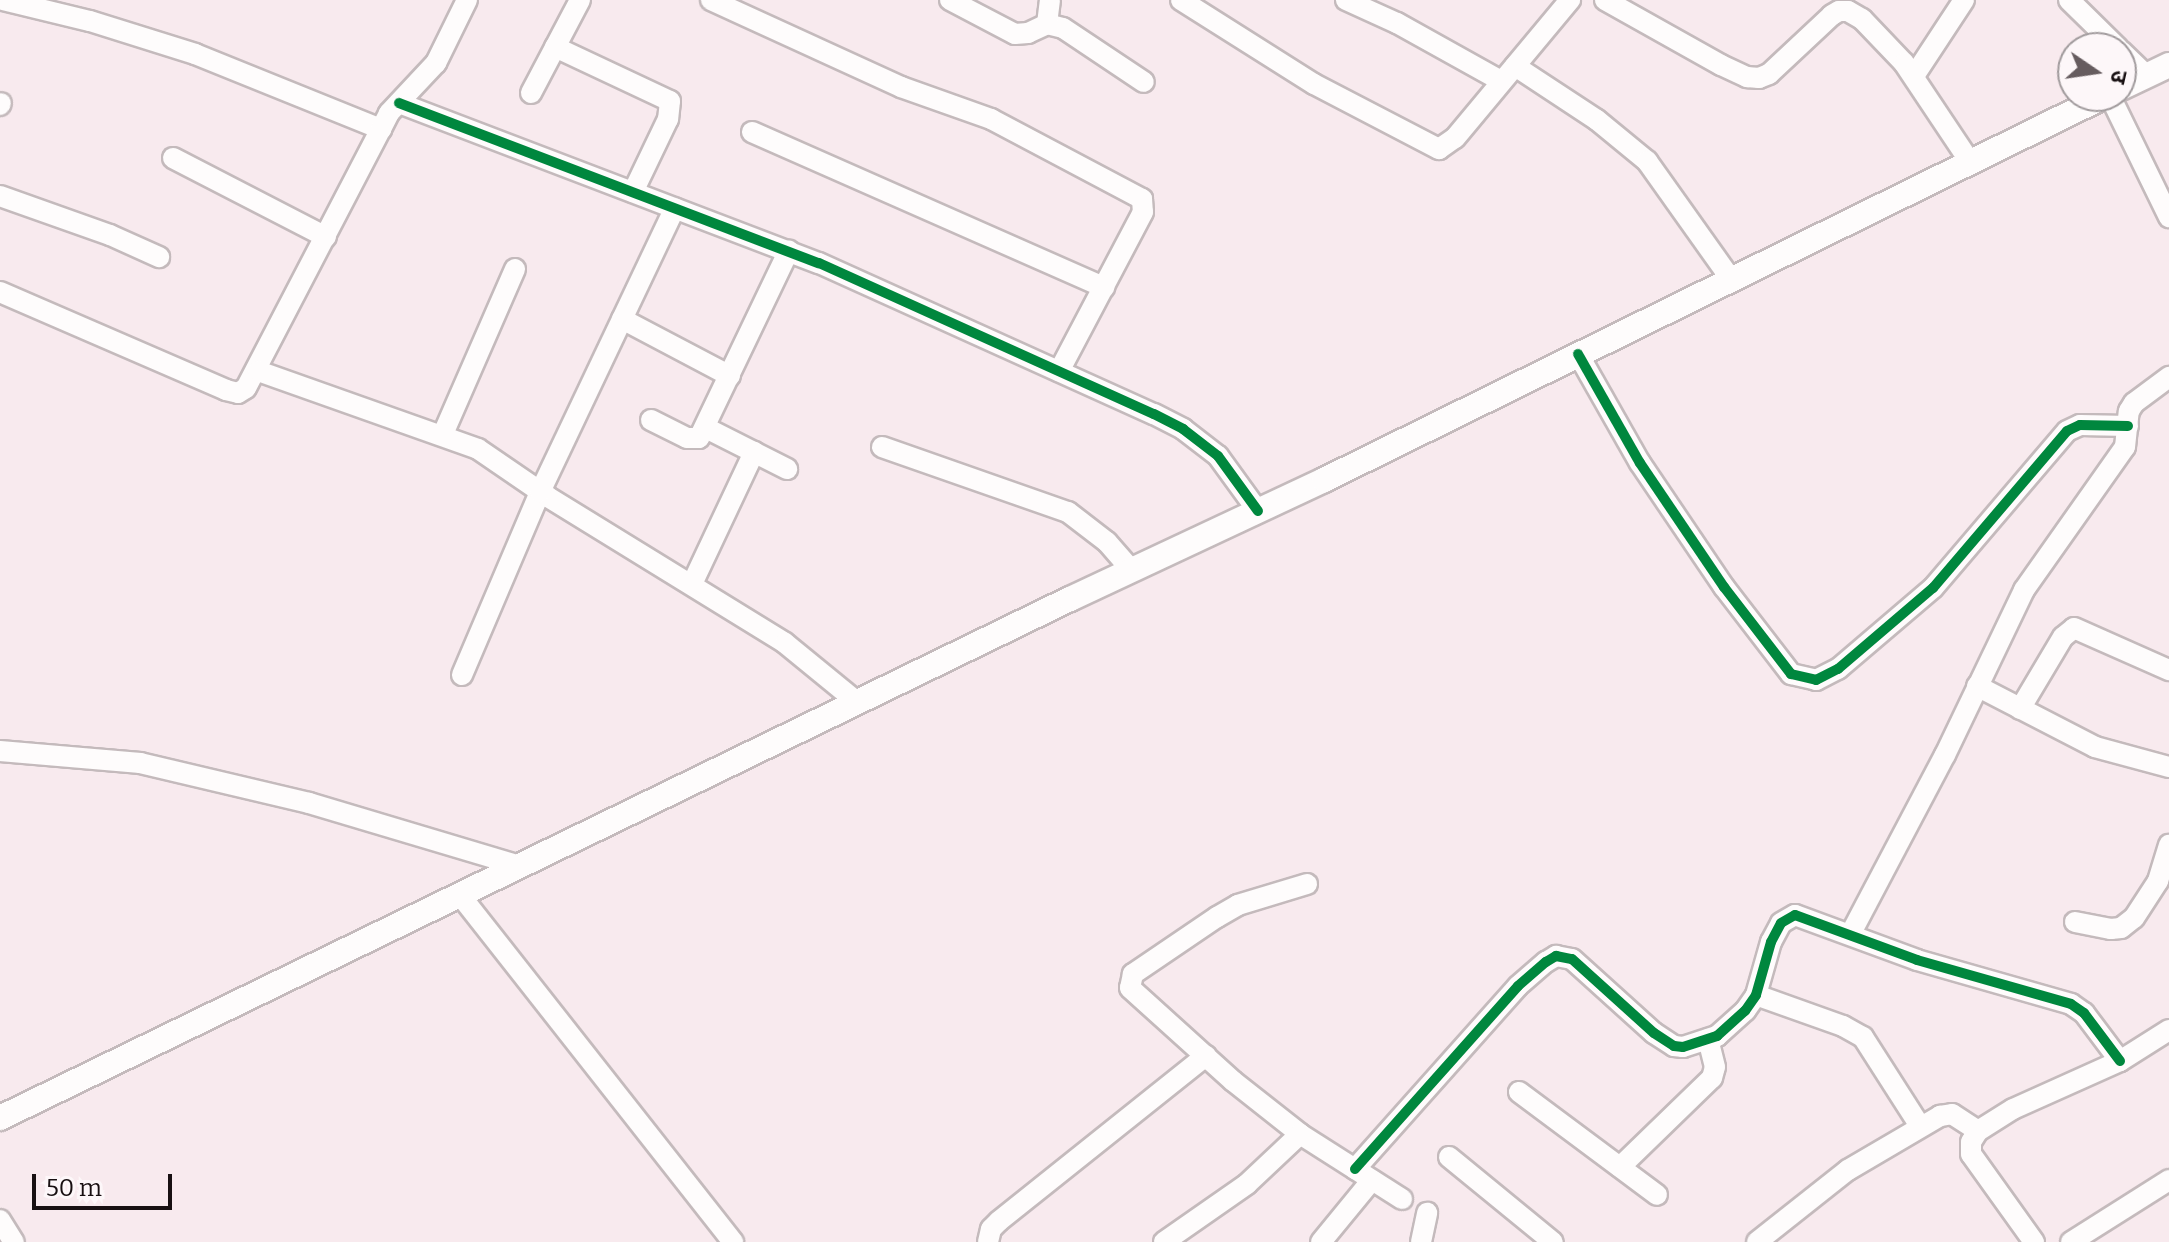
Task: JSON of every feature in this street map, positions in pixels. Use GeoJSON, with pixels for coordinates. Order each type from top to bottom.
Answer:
{"type":"FeatureCollection","features":[{"type":"Feature","properties":{"kind":"main road"},"geometry":{"type":"LineString","coordinates":[[2137,81],[2162,70]]}},
{"type":"Feature","properties":{"kind":"main road"},"geometry":{"type":"LineString","coordinates":[[0,1118],[1258,511],[2075,112]]}},
{"type":"Feature","properties":{"kind":"street"},"geometry":{"type":"LineString","coordinates":[[3,0],[85,10],[381,129]]}},
{"type":"Feature","properties":{"kind":"street"},"geometry":{"type":"LineString","coordinates":[[0,292],[226,390],[238,393],[246,388],[258,371],[381,129],[399,103],[436,63],[467,0]]}},
{"type":"Feature","properties":{"kind":"street"},"geometry":{"type":"LineString","coordinates":[[531,93],[580,0]]}},
{"type":"Feature","properties":{"kind":"street"},"geometry":{"type":"LineString","coordinates":[[711,0],[901,87],[991,119],[1142,199],[1143,212],[1059,371]]}},
{"type":"Feature","properties":{"kind":"street"},"geometry":{"type":"LineString","coordinates":[[950,0],[1015,34],[1028,33],[1047,24],[1074,34],[1144,82]]}},
{"type":"Feature","properties":{"kind":"street"},"geometry":{"type":"LineString","coordinates":[[1047,24],[1050,0]]}},
{"type":"Feature","properties":{"kind":"street"},"geometry":{"type":"LineString","coordinates":[[1181,0],[1314,84],[1439,149],[1447,147],[1570,0]]}},
{"type":"Feature","properties":{"kind":"street"},"geometry":{"type":"LineString","coordinates":[[1346,0],[1397,23],[1501,81]]}},
{"type":"Feature","properties":{"kind":"street"},"geometry":{"type":"LineString","coordinates":[[1605,0],[1721,65],[1747,77],[1759,78],[1769,74],[1830,5],[1862,19],[1914,76],[1970,162]]}},
{"type":"Feature","properties":{"kind":"street"},"geometry":{"type":"LineString","coordinates":[[1914,76],[1964,0]]}},
{"type":"Feature","properties":{"kind":"street"},"geometry":{"type":"LineString","coordinates":[[2069,0],[2102,32]]}},
{"type":"Feature","properties":{"kind":"street"},"geometry":{"type":"LineString","coordinates":[[555,47],[670,101],[668,119],[633,192]]}},
{"type":"Feature","properties":{"kind":"street"},"geometry":{"type":"LineString","coordinates":[[2137,58],[2162,70]]}},
{"type":"Feature","properties":{"kind":"street"},"geometry":{"type":"LineString","coordinates":[[1515,66],[1597,120],[1647,161],[1731,279]]}},
{"type":"Feature","properties":{"kind":"street"},"geometry":{"type":"LineString","coordinates":[[399,103],[789,250],[1164,419],[1202,441],[1229,468],[1258,511]]}},
{"type":"Feature","properties":{"kind":"street"},"geometry":{"type":"LineString","coordinates":[[2116,112],[2169,217]]}},
{"type":"Feature","properties":{"kind":"street"},"geometry":{"type":"LineString","coordinates":[[752,132],[1104,287]]}},
{"type":"Feature","properties":{"kind":"street"},"geometry":{"type":"LineString","coordinates":[[173,158],[326,237]]}},
{"type":"Feature","properties":{"kind":"street"},"geometry":{"type":"LineString","coordinates":[[0,196],[101,231],[159,257]]}},
{"type":"Feature","properties":{"kind":"street"},"geometry":{"type":"LineString","coordinates":[[462,675],[540,492],[675,208]]}},
{"type":"Feature","properties":{"kind":"street"},"geometry":{"type":"LineString","coordinates":[[651,420],[694,440],[706,428],[789,250]]}},
{"type":"Feature","properties":{"kind":"street"},"geometry":{"type":"LineString","coordinates":[[443,434],[515,269]]}},
{"type":"Feature","properties":{"kind":"street"},"geometry":{"type":"LineString","coordinates":[[622,319],[730,376]]}},
{"type":"Feature","properties":{"kind":"street"},"geometry":{"type":"LineString","coordinates":[[1578,354],[1640,463],[1724,587],[1791,674],[1816,680],[1838,669],[1933,588],[2067,431],[2080,425],[2128,426]]}},
{"type":"Feature","properties":{"kind":"street"},"geometry":{"type":"LineString","coordinates":[[258,371],[443,434],[478,449],[540,492],[785,643],[857,702]]}},
{"type":"Feature","properties":{"kind":"street"},"geometry":{"type":"LineString","coordinates":[[1851,933],[2024,590],[2125,447],[2129,411],[2134,403],[2169,377]]}},
{"type":"Feature","properties":{"kind":"street"},"geometry":{"type":"LineString","coordinates":[[706,428],[787,469]]}},
{"type":"Feature","properties":{"kind":"street"},"geometry":{"type":"LineString","coordinates":[[882,447],[1068,512],[1107,542],[1131,570]]}},
{"type":"Feature","properties":{"kind":"street"},"geometry":{"type":"LineString","coordinates":[[692,584],[754,452]]}},
{"type":"Feature","properties":{"kind":"street"},"geometry":{"type":"LineString","coordinates":[[2020,709],[2063,637],[2074,628],[2169,670]]}},
{"type":"Feature","properties":{"kind":"street"},"geometry":{"type":"LineString","coordinates":[[1977,686],[2095,747],[2169,767]]}},
{"type":"Feature","properties":{"kind":"street"},"geometry":{"type":"LineString","coordinates":[[0,751],[140,763],[309,803],[520,866]]}},
{"type":"Feature","properties":{"kind":"street"},"geometry":{"type":"LineString","coordinates":[[2075,922],[2111,929],[2121,928],[2134,918],[2158,881],[2169,845]]}},
{"type":"Feature","properties":{"kind":"street"},"geometry":{"type":"LineString","coordinates":[[1307,884],[1238,905],[1133,974],[1130,981],[1135,994],[1300,1134],[1402,1199]]}},
{"type":"Feature","properties":{"kind":"street"},"geometry":{"type":"LineString","coordinates":[[460,895],[733,1242]]}},
{"type":"Feature","properties":{"kind":"street"},"geometry":{"type":"LineString","coordinates":[[1355,1169],[1518,986],[1556,956],[1572,959],[1674,1046],[1683,1047],[1725,1031],[1756,995],[1771,942],[1786,918],[1806,917],[1917,960],[2071,1004],[2084,1013],[2120,1061]]}},
{"type":"Feature","properties":{"kind":"street"},"geometry":{"type":"LineString","coordinates":[[1756,995],[1863,1037],[1920,1126]]}},
{"type":"Feature","properties":{"kind":"street"},"geometry":{"type":"LineString","coordinates":[[2025,1239],[1971,1154],[1971,1142],[1978,1131],[2013,1109],[2120,1061],[2169,1030]]}},
{"type":"Feature","properties":{"kind":"street"},"geometry":{"type":"LineString","coordinates":[[1620,1167],[1712,1078],[1715,1067],[1708,1039]]}},
{"type":"Feature","properties":{"kind":"street"},"geometry":{"type":"LineString","coordinates":[[988,1242],[991,1229],[999,1221],[1206,1056]]}},
{"type":"Feature","properties":{"kind":"street"},"geometry":{"type":"LineString","coordinates":[[1519,1092],[1657,1195]]}},
{"type":"Feature","properties":{"kind":"street"},"geometry":{"type":"LineString","coordinates":[[1757,1242],[1848,1170],[1920,1126],[1952,1114],[1978,1131]]}},
{"type":"Feature","properties":{"kind":"street"},"geometry":{"type":"LineString","coordinates":[[1164,1242],[1247,1184],[1300,1134]]}},
{"type":"Feature","properties":{"kind":"street"},"geometry":{"type":"LineString","coordinates":[[1449,1157],[1553,1242]]}},
{"type":"Feature","properties":{"kind":"street"},"geometry":{"type":"LineString","coordinates":[[1321,1242],[1372,1180]]}},
{"type":"Feature","properties":{"kind":"street"},"geometry":{"type":"LineString","coordinates":[[2071,1242],[2169,1180]]}},
{"type":"Feature","properties":{"kind":"street"},"geometry":{"type":"LineString","coordinates":[[1421,1242],[1427,1213]]}},
{"type":"Feature","properties":{"kind":"street"},"geometry":{"type":"LineString","coordinates":[[0,1220],[14,1242]]}},
{"type":"Feature","properties":{"kind":"cycle path"},"geometry":{"type":"LineString","coordinates":[[399,103],[819,263],[1154,414],[1183,429],[1218,456],[1258,511]]}},
{"type":"Feature","properties":{"kind":"cycle path"},"geometry":{"type":"LineString","coordinates":[[1578,354],[1640,463],[1724,587],[1791,674],[1816,680],[1838,669],[1933,588],[2067,431],[2080,425],[2128,426]]}},
{"type":"Feature","properties":{"kind":"cycle path"},"geometry":{"type":"LineString","coordinates":[[1355,1169],[1518,986],[1556,956],[1572,959],[1654,1033],[1674,1046],[1683,1047],[1717,1036],[1745,1011],[1756,995],[1771,942],[1781,923],[1795,915],[1917,960],[2071,1004],[2084,1013],[2120,1061]]}}]}
